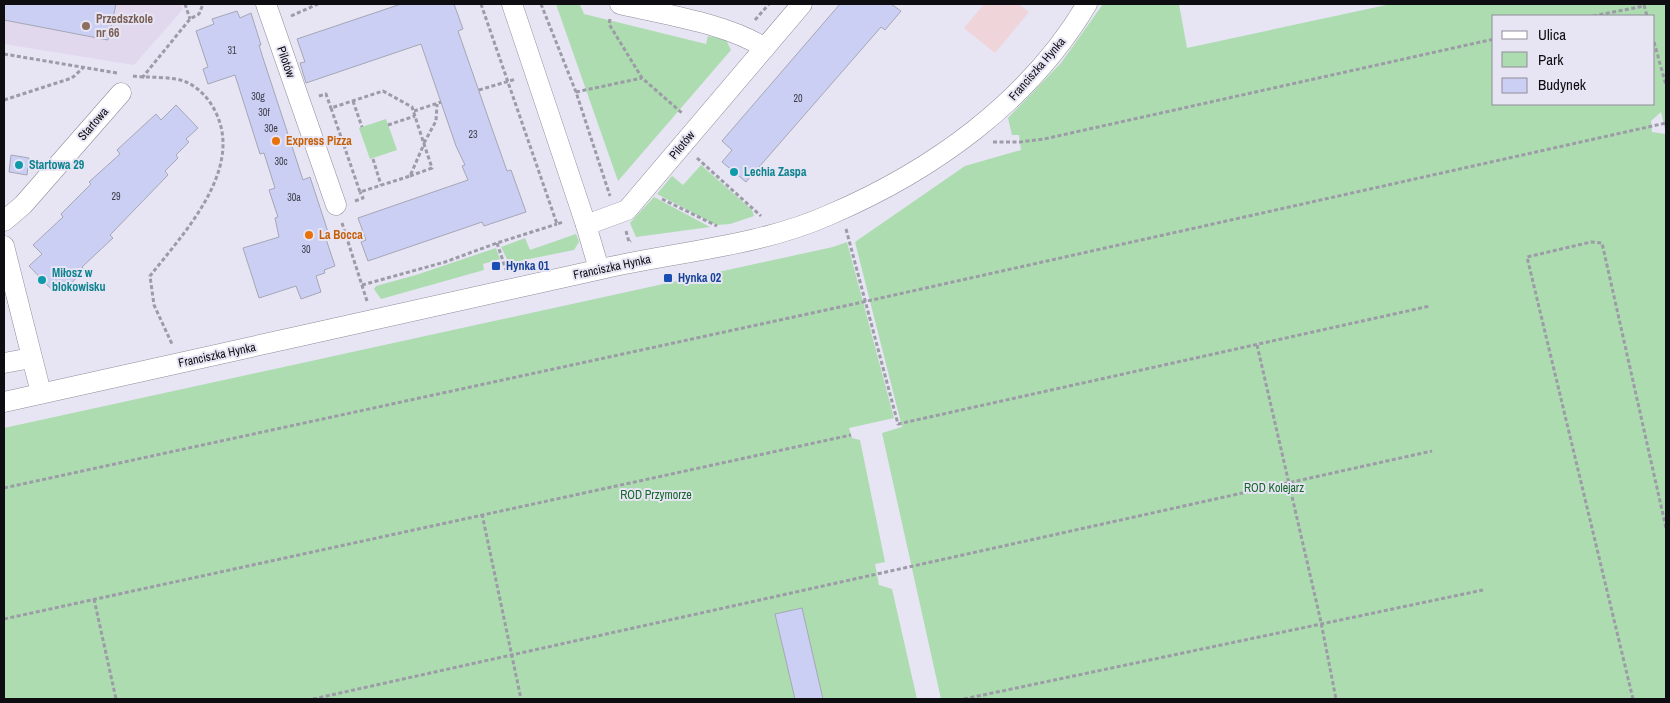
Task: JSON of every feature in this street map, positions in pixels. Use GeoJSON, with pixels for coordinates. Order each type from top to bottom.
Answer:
{"type":"FeatureCollection","features":[{"type":"Feature","properties":{"kind":"street","name":"Pilotów"},"geometry":{"type":"LineString","coordinates":[[266,4],[336,205]]}},
{"type":"Feature","properties":{"kind":"street"},"geometry":{"type":"LineString","coordinates":[[512,4],[535,73],[579,222],[599,270]]}},
{"type":"Feature","properties":{"kind":"street","name":"Pilotów"},"geometry":{"type":"LineString","coordinates":[[579,222],[627,210],[802,4]]}},
{"type":"Feature","properties":{"kind":"street","name":"Franciszka Hynka"},"geometry":{"type":"LineString","coordinates":[[4,402],[782,231],[842,209],[917,170],[964,138],[1013,98],[1059,46],[1087,4]]}},
{"type":"Feature","properties":{"kind":"street"},"geometry":{"type":"LineString","coordinates":[[615,10],[731,31],[749,38],[765,48]]}},
{"type":"Feature","properties":{"kind":"street","name":"Startowa"},"geometry":{"type":"LineString","coordinates":[[4,221],[23,206],[121,93]]}},
{"type":"Feature","properties":{"kind":"street"},"geometry":{"type":"LineString","coordinates":[[4,246],[41,393]]}},
{"type":"Feature","properties":{"kind":"street"},"geometry":{"type":"LineString","coordinates":[[4,363],[31,358]]}},
{"type":"Feature","properties":{"kind":"path"},"geometry":{"type":"LineString","coordinates":[[185,4],[190,19]]}},
{"type":"Feature","properties":{"kind":"path"},"geometry":{"type":"LineString","coordinates":[[121,93],[133,87],[190,19],[199,14],[203,4]]}},
{"type":"Feature","properties":{"kind":"path"},"geometry":{"type":"LineString","coordinates":[[276,30],[294,13],[318,4]]}},
{"type":"Feature","properties":{"kind":"path"},"geometry":{"type":"LineString","coordinates":[[481,4],[557,224]]}},
{"type":"Feature","properties":{"kind":"path"},"geometry":{"type":"LineString","coordinates":[[541,4],[576,92],[616,214]]}},
{"type":"Feature","properties":{"kind":"path"},"geometry":{"type":"LineString","coordinates":[[1599,15],[1644,5]]}},
{"type":"Feature","properties":{"kind":"path"},"geometry":{"type":"LineString","coordinates":[[615,10],[609,24],[642,78],[698,126]]}},
{"type":"Feature","properties":{"kind":"path"},"geometry":{"type":"LineString","coordinates":[[1020,142],[1044,139],[1492,39]]}},
{"type":"Feature","properties":{"kind":"path"},"geometry":{"type":"LineString","coordinates":[[1655,46],[1666,85]]}},
{"type":"Feature","properties":{"kind":"path"},"geometry":{"type":"LineString","coordinates":[[4,54],[142,77],[184,81],[198,90],[212,105],[223,129],[223,153],[208,198],[150,276],[154,304],[174,348]]}},
{"type":"Feature","properties":{"kind":"path"},"geometry":{"type":"LineString","coordinates":[[4,100],[72,78],[84,68]]}},
{"type":"Feature","properties":{"kind":"path"},"geometry":{"type":"LineString","coordinates":[[479,90],[535,73]]}},
{"type":"Feature","properties":{"kind":"path"},"geometry":{"type":"LineString","coordinates":[[576,92],[642,78]]}},
{"type":"Feature","properties":{"kind":"path"},"geometry":{"type":"LineString","coordinates":[[383,91],[412,107],[432,168],[360,192],[331,108],[353,101],[383,91]]}},
{"type":"Feature","properties":{"kind":"path"},"geometry":{"type":"LineString","coordinates":[[353,101],[362,127]]}},
{"type":"Feature","properties":{"kind":"path"},"geometry":{"type":"LineString","coordinates":[[410,176],[436,121],[439,103],[414,111]]}},
{"type":"Feature","properties":{"kind":"path"},"geometry":{"type":"LineString","coordinates":[[388,125],[415,116]]}},
{"type":"Feature","properties":{"kind":"path"},"geometry":{"type":"LineString","coordinates":[[4,488],[866,301],[1666,123]]}},
{"type":"Feature","properties":{"kind":"path"},"geometry":{"type":"LineString","coordinates":[[682,145],[765,220]]}},
{"type":"Feature","properties":{"kind":"path"},"geometry":{"type":"LineString","coordinates":[[373,159],[381,185]]}},
{"type":"Feature","properties":{"kind":"path"},"geometry":{"type":"LineString","coordinates":[[661,198],[722,229],[713,231]]}},
{"type":"Feature","properties":{"kind":"path"},"geometry":{"type":"LineString","coordinates":[[336,205],[373,320]]}},
{"type":"Feature","properties":{"kind":"path"},"geometry":{"type":"LineString","coordinates":[[842,209],[898,424],[1430,306]]}},
{"type":"Feature","properties":{"kind":"path"},"geometry":{"type":"LineString","coordinates":[[362,285],[445,262],[557,224],[579,222]]}},
{"type":"Feature","properties":{"kind":"path"},"geometry":{"type":"LineString","coordinates":[[1633,699],[1527,257],[1591,242],[1602,243],[1666,528]]}},
{"type":"Feature","properties":{"kind":"path"},"geometry":{"type":"LineString","coordinates":[[497,243],[506,270]]}},
{"type":"Feature","properties":{"kind":"path"},"geometry":{"type":"LineString","coordinates":[[1257,345],[1321,622],[1336,699]]}},
{"type":"Feature","properties":{"kind":"path"},"geometry":{"type":"LineString","coordinates":[[4,619],[851,435]]}},
{"type":"Feature","properties":{"kind":"path"},"geometry":{"type":"LineString","coordinates":[[313,699],[1432,451]]}},
{"type":"Feature","properties":{"kind":"path"},"geometry":{"type":"LineString","coordinates":[[482,514],[522,699]]}},
{"type":"Feature","properties":{"kind":"path"},"geometry":{"type":"LineString","coordinates":[[964,699],[1321,622],[1483,590]]}},
{"type":"Feature","properties":{"kind":"path"},"geometry":{"type":"LineString","coordinates":[[94,599],[116,699]]}},
{"type":"Feature","properties":{"kind":"shaded area","name":"Przedszkole nr 66"},"geometry":{"type":"Polygon","coordinates":[[[4,4],[181,4],[183,9],[134,65],[4,44],[4,4]]]}},
{"type":"Feature","properties":{"kind":"shaded area"},"geometry":{"type":"Polygon","coordinates":[[[984,4],[1019,4],[1029,12],[995,53],[964,28],[984,4]]]}},
{"type":"Feature","properties":{"kind":"green space"},"geometry":{"type":"Polygon","coordinates":[[[556,4],[580,5],[584,14],[706,44],[708,36],[726,40],[731,50],[618,181],[556,4]]]}},
{"type":"Feature","properties":{"kind":"green space","name":"ROD Kolejarz"},"geometry":{"type":"Polygon","coordinates":[[[1103,4],[1179,4],[1187,48],[1391,4],[1666,4],[1666,133],[1666,699],[941,699],[882,433],[902,427],[855,242],[965,166],[1021,150],[1019,135],[1012,135],[1008,118],[1061,63],[1103,4]],[[1661,112],[1651,121],[1652,132],[1665,134],[1661,112]]]}},
{"type":"Feature","properties":{"kind":"green space"},"geometry":{"type":"Polygon","coordinates":[[[386,119],[397,150],[370,159],[359,128],[386,119]]]}},
{"type":"Feature","properties":{"kind":"green space"},"geometry":{"type":"Polygon","coordinates":[[[701,165],[752,210],[754,216],[730,224],[716,225],[657,194],[672,176],[683,185],[701,165]]]}},
{"type":"Feature","properties":{"kind":"green space"},"geometry":{"type":"Polygon","coordinates":[[[654,197],[710,227],[636,237],[630,223],[654,197]]]}},
{"type":"Feature","properties":{"kind":"green space"},"geometry":{"type":"Polygon","coordinates":[[[576,234],[579,242],[574,250],[509,263],[501,247],[525,238],[530,250],[576,234]]]}},
{"type":"Feature","properties":{"kind":"green space","name":"ROD Przymorze"},"geometry":{"type":"Polygon","coordinates":[[[847,242],[894,418],[849,428],[852,438],[860,440],[885,562],[875,564],[879,585],[892,589],[917,699],[4,699],[4,428],[833,247],[847,242]]]}},
{"type":"Feature","properties":{"kind":"green space"},"geometry":{"type":"Polygon","coordinates":[[[496,248],[500,259],[483,264],[484,270],[381,299],[374,289],[376,286],[416,275],[496,248]]]}},
{"type":"Feature","properties":{"kind":"building"},"geometry":{"type":"Polygon","coordinates":[[[4,4],[116,4],[108,40],[4,20],[4,4]]]}},
{"type":"Feature","properties":{"kind":"building"},"geometry":{"type":"Polygon","coordinates":[[[401,4],[454,4],[463,29],[458,31],[507,171],[511,170],[526,212],[484,226],[482,222],[368,261],[361,242],[366,240],[358,218],[468,180],[462,166],[465,165],[456,146],[421,44],[306,83],[300,63],[305,62],[297,39],[401,4]]]}},
{"type":"Feature","properties":{"kind":"building"},"geometry":{"type":"Polygon","coordinates":[[[840,4],[891,4],[901,11],[885,30],[881,27],[746,182],[722,162],[732,150],[722,141],[840,4]]]}},
{"type":"Feature","properties":{"kind":"building"},"geometry":{"type":"Polygon","coordinates":[[[237,11],[240,18],[251,13],[261,45],[259,45],[262,55],[303,180],[310,177],[328,232],[324,233],[335,266],[324,270],[325,273],[316,276],[321,292],[301,299],[296,286],[259,298],[243,248],[279,237],[275,218],[278,217],[269,190],[275,188],[264,153],[260,154],[235,75],[208,84],[203,69],[208,67],[196,31],[214,24],[212,19],[237,11]]]}},
{"type":"Feature","properties":{"kind":"building"},"geometry":{"type":"Polygon","coordinates":[[[176,105],[198,128],[186,139],[189,142],[176,155],[178,158],[165,171],[168,175],[110,235],[113,238],[82,267],[85,270],[67,287],[64,285],[55,293],[29,266],[42,254],[33,245],[63,217],[61,214],[91,184],[89,182],[120,154],[117,150],[156,114],[161,120],[176,105]]]}},
{"type":"Feature","properties":{"kind":"building","name":"Startowa 29"},"geometry":{"type":"Polygon","coordinates":[[[11,155],[29,158],[27,175],[9,172],[11,155]]]}},
{"type":"Feature","properties":{"kind":"building"},"geometry":{"type":"Polygon","coordinates":[[[802,608],[823,699],[795,699],[775,614],[802,608]]]}},
{"type":"Feature","properties":{"kind":"place","name":"Przedszkole nr 66"},"geometry":{"type":"Point","coordinates":[86,26]}},
{"type":"Feature","properties":{"kind":"place","name":"Express Pizza"},"geometry":{"type":"Point","coordinates":[276,141]}},
{"type":"Feature","properties":{"kind":"place","name":"Startowa 29"},"geometry":{"type":"Point","coordinates":[19,165]}},
{"type":"Feature","properties":{"kind":"place","name":"Lechia Zaspa"},"geometry":{"type":"Point","coordinates":[734,172]}},
{"type":"Feature","properties":{"kind":"place","name":"La Bocca"},"geometry":{"type":"Point","coordinates":[309,235]}},
{"type":"Feature","properties":{"kind":"place","name":"Hynka 01"},"geometry":{"type":"Point","coordinates":[496,266]}},
{"type":"Feature","properties":{"kind":"place","name":"Hynka 02"},"geometry":{"type":"Point","coordinates":[668,278]}},
{"type":"Feature","properties":{"kind":"place","name":"Miłosz w blokowisku"},"geometry":{"type":"Point","coordinates":[42,280]}}]}
